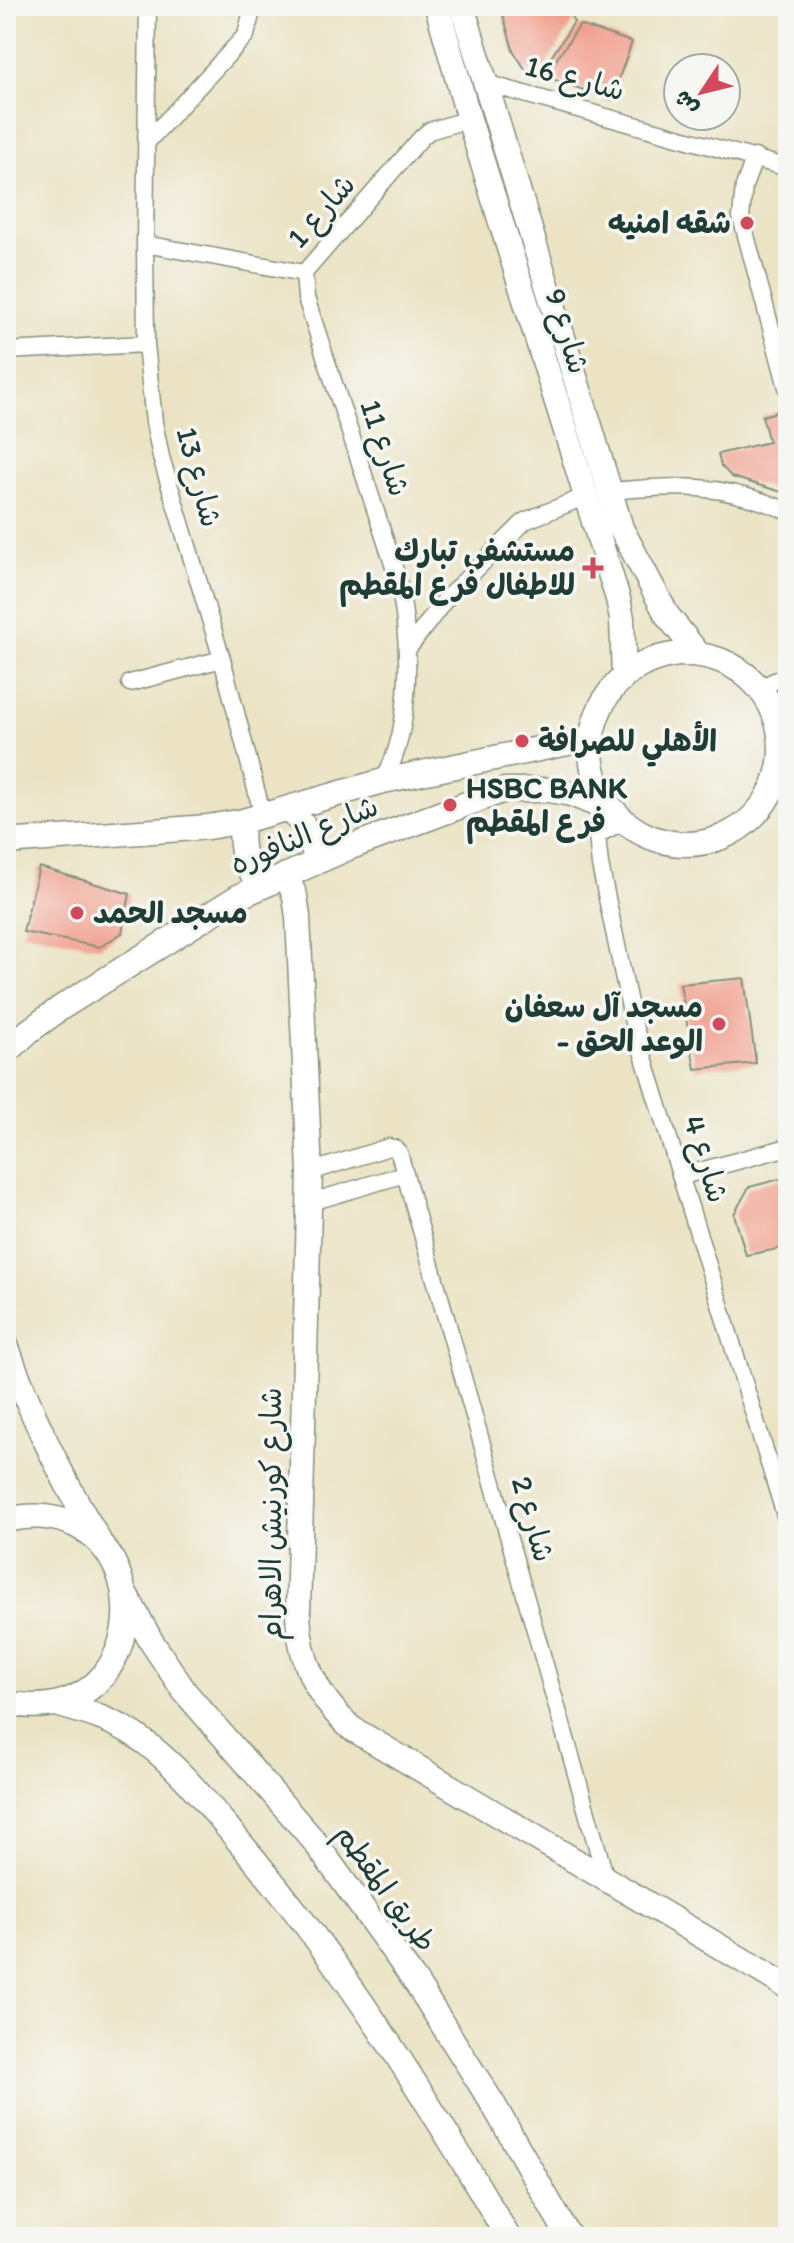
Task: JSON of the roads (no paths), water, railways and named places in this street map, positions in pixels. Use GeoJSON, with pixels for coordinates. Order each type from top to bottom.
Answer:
{"type":"FeatureCollection","features":[{"type":"Feature","properties":{"kind":"main road","name":"شارع 9"},"geometry":{"type":"LineString","coordinates":[[437,6],[620,608],[624,677]]}},
{"type":"Feature","properties":{"kind":"main road","name":"شارع 9"},"geometry":{"type":"LineString","coordinates":[[462,6],[621,528],[667,615],[699,655]]}},
{"type":"Feature","properties":{"kind":"main road"},"geometry":{"type":"LineString","coordinates":[[699,655],[726,663],[749,678],[783,725],[782,786],[749,820],[727,835],[710,841],[673,843],[639,832],[620,816],[598,785],[591,754],[592,738],[594,724],[605,698],[624,677],[637,667],[659,658],[699,655]]}},
{"type":"Feature","properties":{"kind":"main road","name":"شارع النافوره"},"geometry":{"type":"LineString","coordinates":[[6,842],[192,828],[264,815],[383,781],[592,738]]}},
{"type":"Feature","properties":{"kind":"main road","name":"شارع النافوره"},"geometry":{"type":"LineString","coordinates":[[6,1053],[29,1031],[62,1007],[238,897],[315,862],[504,790],[549,790],[571,794],[620,816]]}},
{"type":"Feature","properties":{"kind":"main road"},"geometry":{"type":"LineString","coordinates":[[262,886],[254,878],[243,856],[241,833],[264,815],[305,826],[312,837],[315,862]]}},
{"type":"Feature","properties":{"kind":"main road","name":"شارع كورنيش الاهرام"},"geometry":{"type":"LineString","coordinates":[[286,875],[295,896],[298,917],[310,1172],[298,1612],[303,1656],[310,1677],[321,1696],[351,1728],[788,1987]]}},
{"type":"Feature","properties":{"kind":"main road"},"geometry":{"type":"LineString","coordinates":[[6,1345],[56,1465],[102,1544]]}},
{"type":"Feature","properties":{"kind":"main road"},"geometry":{"type":"LineString","coordinates":[[6,1520],[24,1516],[52,1518],[78,1528],[102,1544]]}},
{"type":"Feature","properties":{"kind":"main road","name":"طريق المقطم"},"geometry":{"type":"LineString","coordinates":[[102,1544],[117,1568],[126,1595],[151,1641],[185,1692],[315,1842],[415,1981],[485,2091],[569,2237]]}},
{"type":"Feature","properties":{"kind":"main road"},"geometry":{"type":"LineString","coordinates":[[12,1707],[56,1704],[83,1693],[104,1675],[119,1651],[127,1623],[126,1595]]}},
{"type":"Feature","properties":{"kind":"main road"},"geometry":{"type":"LineString","coordinates":[[56,1704],[108,1719],[156,1750],[178,1769],[275,1883],[403,2063],[508,2237]]}},
{"type":"Feature","properties":{"kind":"street","name":"شارع 13"},"geometry":{"type":"LineString","coordinates":[[148,6],[146,344],[159,448],[222,659],[264,815]]}},
{"type":"Feature","properties":{"kind":"street"},"geometry":{"type":"LineString","coordinates":[[146,143],[246,35],[253,6]]}},
{"type":"Feature","properties":{"kind":"street","name":"شارع 16"},"geometry":{"type":"LineString","coordinates":[[485,83],[788,168]]}},
{"type":"Feature","properties":{"kind":"street","name":"شارع 1"},"geometry":{"type":"LineString","coordinates":[[145,244],[304,273],[421,138],[429,131],[469,119]]}},
{"type":"Feature","properties":{"kind":"street"},"geometry":{"type":"LineString","coordinates":[[755,157],[744,186],[741,217],[788,391]]}},
{"type":"Feature","properties":{"kind":"street","name":"شارع 11"},"geometry":{"type":"LineString","coordinates":[[304,273],[306,298],[405,610],[407,651],[400,745],[383,781]]}},
{"type":"Feature","properties":{"kind":"street"},"geometry":{"type":"LineString","coordinates":[[6,351],[146,344]]}},
{"type":"Feature","properties":{"kind":"street"},"geometry":{"type":"LineString","coordinates":[[611,491],[696,486],[743,494],[788,511]]}},
{"type":"Feature","properties":{"kind":"street"},"geometry":{"type":"LineString","coordinates":[[407,651],[445,600],[525,521],[584,497]]}},
{"type":"Feature","properties":{"kind":"street"},"geometry":{"type":"LineString","coordinates":[[130,683],[222,659]]}},
{"type":"Feature","properties":{"kind":"street"},"geometry":{"type":"LineString","coordinates":[[759,688],[788,675]]}},
{"type":"Feature","properties":{"kind":"street","name":"شارع 4"},"geometry":{"type":"LineString","coordinates":[[620,816],[597,835],[600,865],[633,1022],[788,1525]]}},
{"type":"Feature","properties":{"kind":"street","name":"شارع 2"},"geometry":{"type":"LineString","coordinates":[[310,1172],[389,1147],[399,1153],[606,1879]]}},
{"type":"Feature","properties":{"kind":"street"},"geometry":{"type":"LineString","coordinates":[[682,1176],[788,1147]]}},
{"type":"Feature","properties":{"kind":"street"},"geometry":{"type":"LineString","coordinates":[[308,1203],[405,1174]]}},
{"type":"Feature","properties":{"kind":"place","name":"شقه امنيه"},"geometry":{"type":"Point","coordinates":[747,223]}},
{"type":"Feature","properties":{"kind":"place","name":"مستشفى تبارك للاطفال فرع المقطم"},"geometry":{"type":"Point","coordinates":[593,568]}},
{"type":"Feature","properties":{"kind":"place","name":"الأهلي للصرافة"},"geometry":{"type":"Point","coordinates":[522,741]}},
{"type":"Feature","properties":{"kind":"place","name":"HSBC BANK فرع المقطم"},"geometry":{"type":"Point","coordinates":[450,805]}},
{"type":"Feature","properties":{"kind":"place","name":"مسجد الحمد"},"geometry":{"type":"Point","coordinates":[77,913]}},
{"type":"Feature","properties":{"kind":"place","name":"مسجد آل سعفان - الوعد الحق"},"geometry":{"type":"Point","coordinates":[719,1024]}}]}
